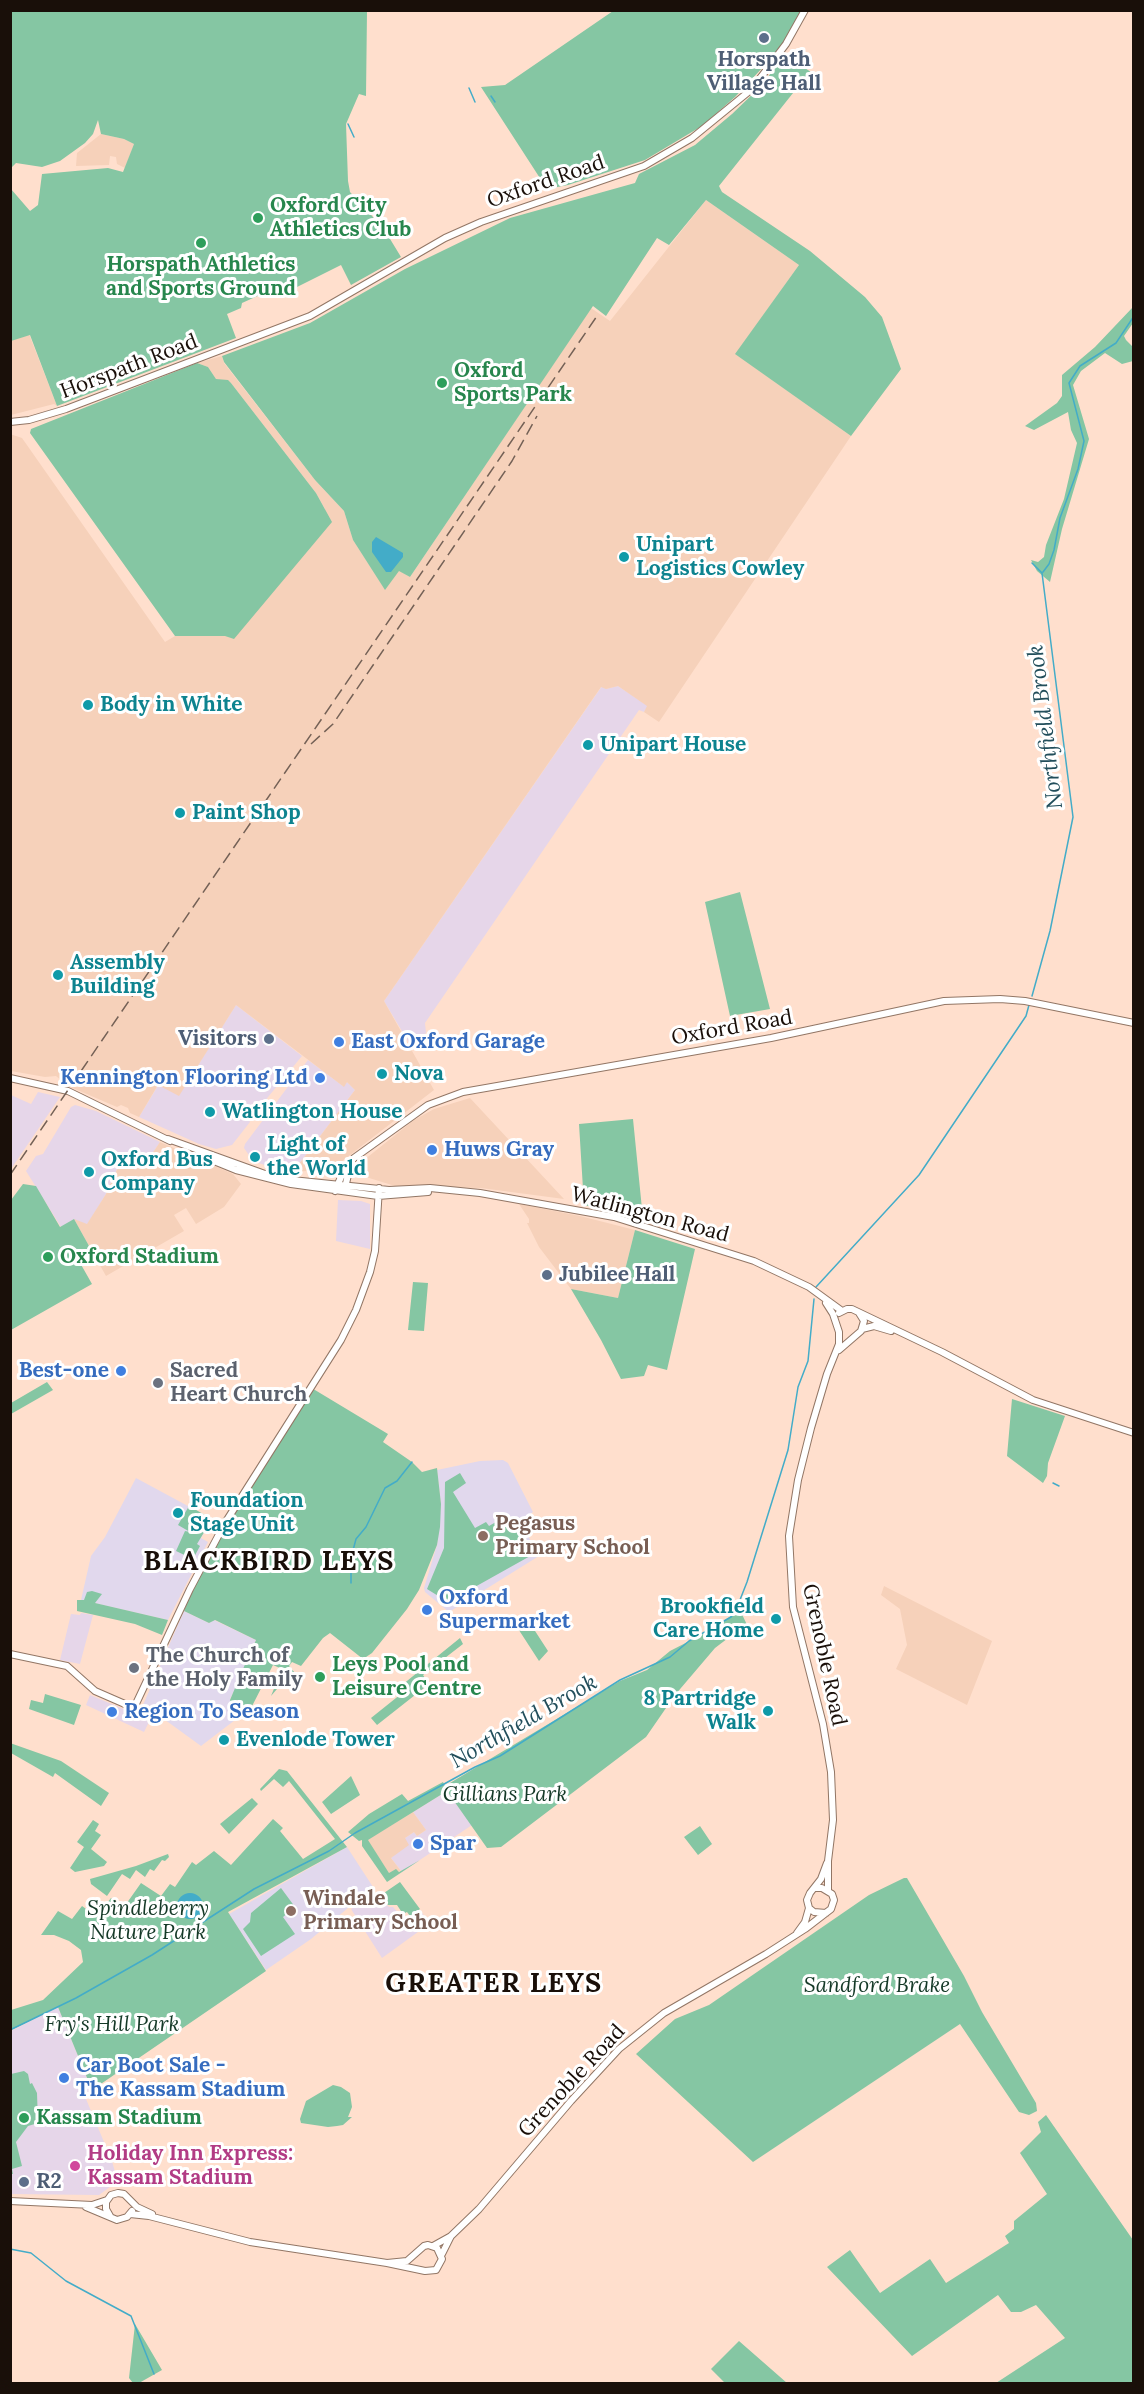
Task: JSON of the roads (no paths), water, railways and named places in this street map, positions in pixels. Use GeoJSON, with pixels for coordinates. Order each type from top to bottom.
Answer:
{"type":"FeatureCollection","features":[{"type":"Feature","properties":{"kind":"street","name":"Oxford Road"},"geometry":{"type":"LineString","coordinates":[[257,337],[310,315],[425,249],[481,222],[615,177],[644,166],[673,151],[710,125],[752,89],[779,56],[805,10]]}},
{"type":"Feature","properties":{"kind":"street","name":"Horspath Road"},"geometry":{"type":"LineString","coordinates":[[10,423],[66,409],[257,337]]}},
{"type":"Feature","properties":{"kind":"street","name":"Oxford Road"},"geometry":{"type":"LineString","coordinates":[[336,1187],[347,1165],[354,1158],[413,1114],[447,1096],[485,1088],[806,1031],[927,1003],[976,999],[1025,1001],[1134,1023]]}},
{"type":"Feature","properties":{"kind":"street","name":"Watlington Road"},"geometry":{"type":"LineString","coordinates":[[10,1078],[68,1091],[236,1170],[271,1181],[378,1192],[464,1191],[586,1212],[637,1224],[754,1261],[818,1293],[842,1311]]}},
{"type":"Feature","properties":{"kind":"street"},"geometry":{"type":"LineString","coordinates":[[345,1188],[346,1175],[354,1158]]}},
{"type":"Feature","properties":{"kind":"street"},"geometry":{"type":"LineString","coordinates":[[10,1654],[67,1666],[95,1691],[134,1708],[190,1588],[225,1523],[341,1340],[356,1310],[375,1251],[378,1192]]}},
{"type":"Feature","properties":{"kind":"street"},"geometry":{"type":"LineString","coordinates":[[818,1293],[830,1308],[839,1332],[847,1336],[853,1336],[862,1329],[874,1326],[915,1339]]}},
{"type":"Feature","properties":{"kind":"street"},"geometry":{"type":"LineString","coordinates":[[836,1322],[842,1311],[852,1309],[957,1359],[1033,1400],[1134,1433]]}},
{"type":"Feature","properties":{"kind":"street"},"geometry":{"type":"LineString","coordinates":[[858,1312],[864,1321],[862,1329]]}},
{"type":"Feature","properties":{"kind":"street","name":"Grenoble Road"},"geometry":{"type":"LineString","coordinates":[[828,1890],[828,1862],[833,1821],[831,1772],[823,1724],[793,1606],[789,1536],[798,1480],[827,1374],[836,1353],[839,1332]]}},
{"type":"Feature","properties":{"kind":"street","name":"Grenoble Road"},"geometry":{"type":"LineString","coordinates":[[836,1353],[853,1336]]}},
{"type":"Feature","properties":{"kind":"street","name":"Grenoble Road"},"geometry":{"type":"LineString","coordinates":[[815,1888],[828,1862]]}},
{"type":"Feature","properties":{"kind":"street"},"geometry":{"type":"LineString","coordinates":[[797,1933],[805,1922],[809,1908],[807,1898],[815,1888],[828,1890],[834,1900],[831,1909],[827,1912],[820,1914],[809,1908]]}},
{"type":"Feature","properties":{"kind":"street","name":"Grenoble Road"},"geometry":{"type":"LineString","coordinates":[[433,2246],[451,2236],[502,2183],[600,2068],[637,2034],[664,2013],[749,1964],[827,1912]]}},
{"type":"Feature","properties":{"kind":"street"},"geometry":{"type":"LineString","coordinates":[[10,2202],[92,2205],[118,2193],[127,2196],[137,2207],[166,2220]]}},
{"type":"Feature","properties":{"kind":"street"},"geometry":{"type":"LineString","coordinates":[[107,2200],[106,2207],[110,2216]]}},
{"type":"Feature","properties":{"kind":"street"},"geometry":{"type":"LineString","coordinates":[[130,2214],[133,2207],[132,2201]]}},
{"type":"Feature","properties":{"kind":"street"},"geometry":{"type":"LineString","coordinates":[[70,2205],[92,2208],[120,2220],[130,2214],[140,2214],[250,2242],[431,2272],[442,2263],[442,2254],[433,2246],[424,2246],[407,2261],[387,2263]]}},
{"type":"Feature","properties":{"kind":"street","name":"Grenoble Road"},"geometry":{"type":"LineString","coordinates":[[442,2254],[451,2236]]}},
{"type":"Feature","properties":{"kind":"street"},"geometry":{"type":"LineString","coordinates":[[416,2255],[417,2264],[421,2270]]}},
{"type":"Feature","properties":{"kind":"water"},"geometry":{"type":"Polygon","coordinates":[[[376,537],[403,553],[403,557],[391,572],[386,572],[372,552],[372,542],[376,537]]]}},
{"type":"Feature","properties":{"kind":"water"},"geometry":{"type":"Polygon","coordinates":[[[190,1893],[199,1897],[203,1906],[199,1915],[190,1919],[181,1915],[177,1906],[181,1897],[190,1893]]]}},
{"type":"Feature","properties":{"kind":"waterway"},"geometry":{"type":"LineString","coordinates":[[469,88],[475,102]]}},
{"type":"Feature","properties":{"kind":"waterway"},"geometry":{"type":"LineString","coordinates":[[491,96],[495,102]]}},
{"type":"Feature","properties":{"kind":"waterway"},"geometry":{"type":"LineString","coordinates":[[348,124],[354,137]]}},
{"type":"Feature","properties":{"kind":"waterway"},"geometry":{"type":"LineString","coordinates":[[1043,572],[1054,550],[1060,518],[1078,469],[1084,441],[1069,383],[1080,366],[1116,343],[1134,316]]}},
{"type":"Feature","properties":{"kind":"waterway","name":"Northfield Brook"},"geometry":{"type":"LineString","coordinates":[[1032,563],[1042,573],[1073,817],[1050,931],[1032,996]]}},
{"type":"Feature","properties":{"kind":"waterway","name":"Northfield Brook"},"geometry":{"type":"LineString","coordinates":[[816,1287],[919,1175],[1026,1016],[1029,1005]]}},
{"type":"Feature","properties":{"kind":"waterway","name":"Northfield Brook"},"geometry":{"type":"LineString","coordinates":[[10,2030],[76,1998],[152,1955],[254,1889],[329,1851],[355,1833],[475,1767],[500,1756],[620,1680],[670,1657],[689,1641],[731,1617],[747,1582],[788,1450],[798,1387],[808,1361],[814,1299]]}},
{"type":"Feature","properties":{"kind":"waterway"},"geometry":{"type":"LineString","coordinates":[[351,1583],[351,1558],[356,1539],[366,1527],[385,1488],[397,1481],[412,1462]]}},
{"type":"Feature","properties":{"kind":"waterway"},"geometry":{"type":"LineString","coordinates":[[1053,1483],[1059,1486]]}},
{"type":"Feature","properties":{"kind":"waterway"},"geometry":{"type":"LineString","coordinates":[[10,2249],[31,2253],[66,2281],[131,2316],[154,2374]]}},
{"type":"Feature","properties":{"kind":"railway"},"geometry":{"type":"LineString","coordinates":[[10,1175],[597,316]]}},
{"type":"Feature","properties":{"kind":"railway"},"geometry":{"type":"LineString","coordinates":[[311,744],[333,724],[512,461],[537,416]]}},
{"type":"Feature","properties":{"kind":"place","name":"Horspath Village Hall"},"geometry":{"type":"Point","coordinates":[764,38]}},
{"type":"Feature","properties":{"kind":"place","name":"Oxford City Athletics Club"},"geometry":{"type":"Point","coordinates":[258,218]}},
{"type":"Feature","properties":{"kind":"place","name":"Horspath Athletics and Sports Ground"},"geometry":{"type":"Point","coordinates":[201,243]}},
{"type":"Feature","properties":{"kind":"place","name":"Oxford Sports Park"},"geometry":{"type":"Point","coordinates":[442,383]}},
{"type":"Feature","properties":{"kind":"place","name":"Unipart Logistics Cowley"},"geometry":{"type":"Point","coordinates":[624,557]}},
{"type":"Feature","properties":{"kind":"place","name":"Body in White"},"geometry":{"type":"Point","coordinates":[88,705]}},
{"type":"Feature","properties":{"kind":"place","name":"Unipart House"},"geometry":{"type":"Point","coordinates":[588,745]}},
{"type":"Feature","properties":{"kind":"place","name":"Paint Shop"},"geometry":{"type":"Point","coordinates":[180,813]}},
{"type":"Feature","properties":{"kind":"place","name":"Assembly Building"},"geometry":{"type":"Point","coordinates":[58,975]}},
{"type":"Feature","properties":{"kind":"place","name":"Visitors"},"geometry":{"type":"Point","coordinates":[269,1039]}},
{"type":"Feature","properties":{"kind":"place","name":"East Oxford Garage"},"geometry":{"type":"Point","coordinates":[339,1042]}},
{"type":"Feature","properties":{"kind":"place","name":"Nova"},"geometry":{"type":"Point","coordinates":[382,1074]}},
{"type":"Feature","properties":{"kind":"place","name":"Kennington Flooring Ltd"},"geometry":{"type":"Point","coordinates":[320,1078]}},
{"type":"Feature","properties":{"kind":"place","name":"Watlington House"},"geometry":{"type":"Point","coordinates":[210,1112]}},
{"type":"Feature","properties":{"kind":"place","name":"Huws Gray"},"geometry":{"type":"Point","coordinates":[432,1150]}},
{"type":"Feature","properties":{"kind":"place","name":"Light of the World"},"geometry":{"type":"Point","coordinates":[255,1157]}},
{"type":"Feature","properties":{"kind":"place","name":"Oxford Bus Company"},"geometry":{"type":"Point","coordinates":[89,1172]}},
{"type":"Feature","properties":{"kind":"place","name":"Oxford Stadium"},"geometry":{"type":"Point","coordinates":[48,1257]}},
{"type":"Feature","properties":{"kind":"place","name":"Jubilee Hall"},"geometry":{"type":"Point","coordinates":[547,1275]}},
{"type":"Feature","properties":{"kind":"place","name":"Best-one"},"geometry":{"type":"Point","coordinates":[121,1371]}},
{"type":"Feature","properties":{"kind":"place","name":"Sacred Heart Church"},"geometry":{"type":"Point","coordinates":[158,1383]}},
{"type":"Feature","properties":{"kind":"place","name":"Foundation Stage Unit"},"geometry":{"type":"Point","coordinates":[178,1513]}},
{"type":"Feature","properties":{"kind":"place","name":"Pegasus Primary School"},"geometry":{"type":"Point","coordinates":[483,1536]}},
{"type":"Feature","properties":{"kind":"place","name":"Oxford Supermarket"},"geometry":{"type":"Point","coordinates":[427,1610]}},
{"type":"Feature","properties":{"kind":"place","name":"Brookfield Care Home"},"geometry":{"type":"Point","coordinates":[776,1619]}},
{"type":"Feature","properties":{"kind":"place","name":"The Church of the Holy Family"},"geometry":{"type":"Point","coordinates":[134,1668]}},
{"type":"Feature","properties":{"kind":"place","name":"Leys Pool and Leisure Centre"},"geometry":{"type":"Point","coordinates":[320,1677]}},
{"type":"Feature","properties":{"kind":"place","name":"8 Partridge Walk"},"geometry":{"type":"Point","coordinates":[768,1711]}},
{"type":"Feature","properties":{"kind":"place","name":"Region To Season"},"geometry":{"type":"Point","coordinates":[112,1712]}},
{"type":"Feature","properties":{"kind":"place","name":"Evenlode Tower"},"geometry":{"type":"Point","coordinates":[224,1740]}},
{"type":"Feature","properties":{"kind":"place","name":"Spar"},"geometry":{"type":"Point","coordinates":[418,1844]}},
{"type":"Feature","properties":{"kind":"place","name":"Windale Primary School"},"geometry":{"type":"Point","coordinates":[291,1911]}},
{"type":"Feature","properties":{"kind":"place","name":"Car Boot Sale - The Kassam Stadium"},"geometry":{"type":"Point","coordinates":[64,2078]}},
{"type":"Feature","properties":{"kind":"place","name":"Kassam Stadium"},"geometry":{"type":"Point","coordinates":[24,2118]}},
{"type":"Feature","properties":{"kind":"place","name":"Holiday Inn Express: Kassam Stadium"},"geometry":{"type":"Point","coordinates":[75,2166]}},
{"type":"Feature","properties":{"kind":"place","name":"R2"},"geometry":{"type":"Point","coordinates":[24,2182]}},
{"type":"Feature","properties":{"kind":"district","name":"BLACKBIRD LEYS"},"geometry":{"type":"Point","coordinates":[269,1562]}},
{"type":"Feature","properties":{"kind":"district","name":"GREATER LEYS"},"geometry":{"type":"Point","coordinates":[494,1984]}},
{"type":"Feature","properties":{"kind":"park label","name":"Gillians Park"},"geometry":{"type":"Point","coordinates":[505,1795]}},
{"type":"Feature","properties":{"kind":"park label","name":"Spindleberry Nature Park"},"geometry":{"type":"Point","coordinates":[148,1921]}},
{"type":"Feature","properties":{"kind":"park label","name":"Sandford Brake"},"geometry":{"type":"Point","coordinates":[877,1986]}},
{"type":"Feature","properties":{"kind":"park label","name":"Fry's Hill Park"},"geometry":{"type":"Point","coordinates":[112,2025]}}]}
